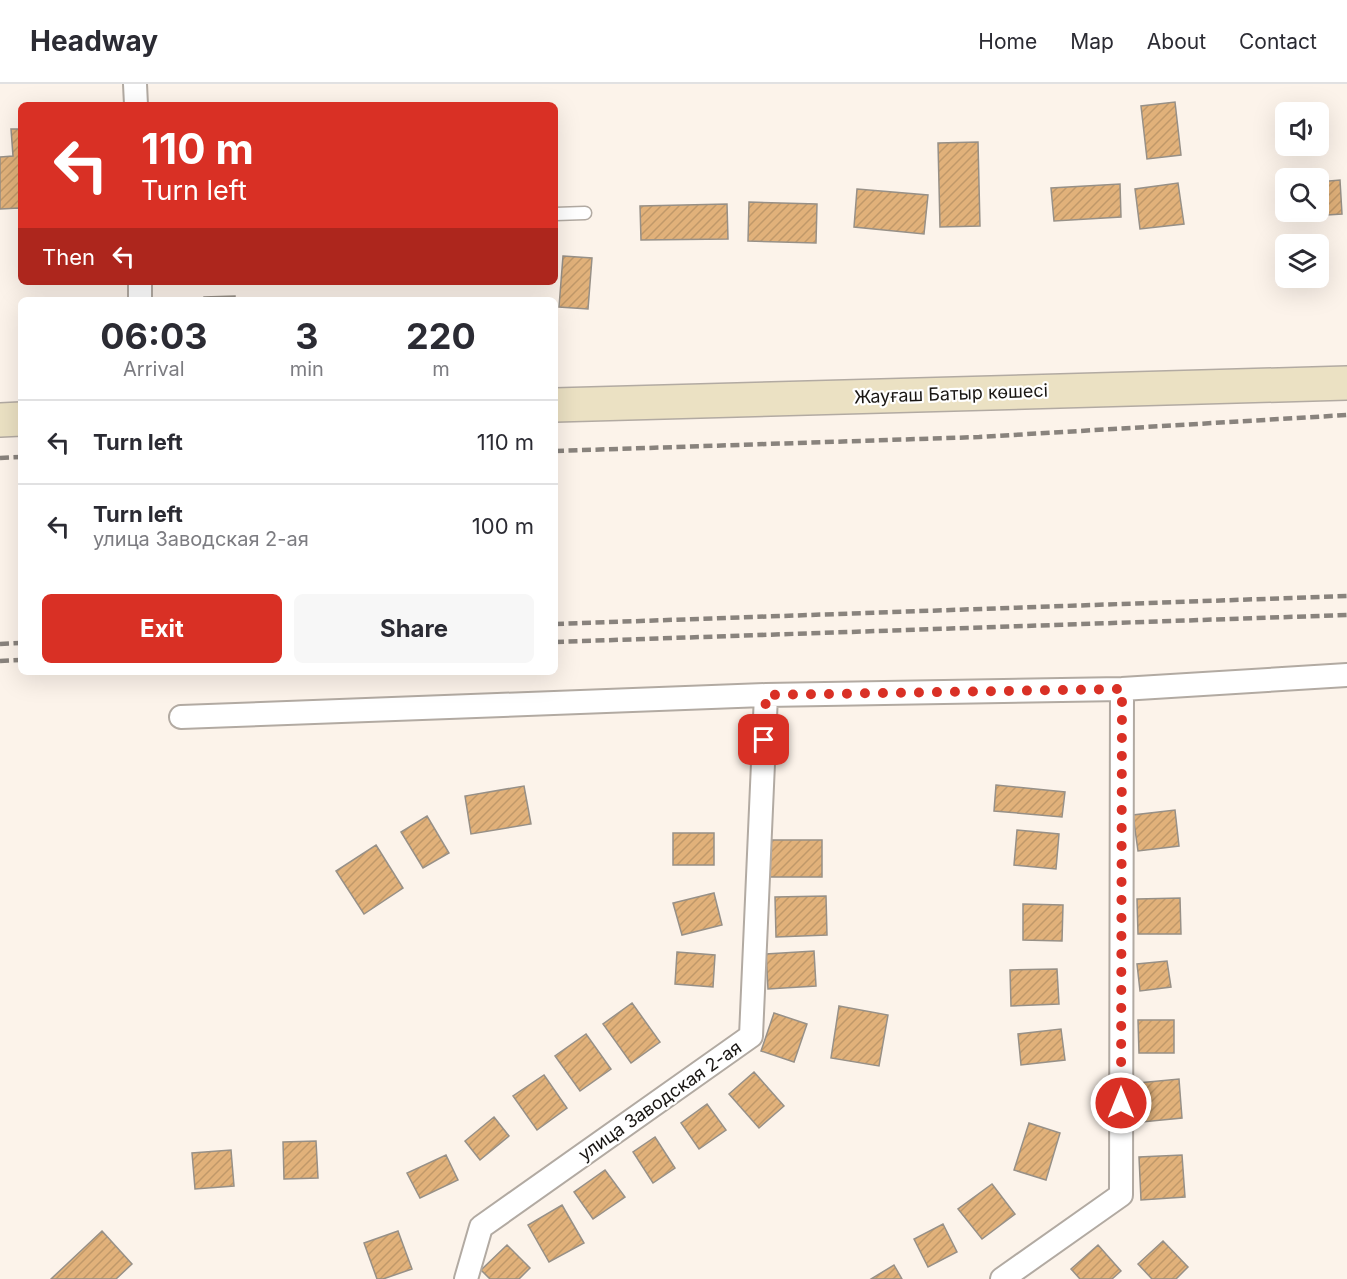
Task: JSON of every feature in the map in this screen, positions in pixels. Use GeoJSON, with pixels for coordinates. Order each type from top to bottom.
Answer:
{"type":"FeatureCollection","features":[{"type":"Feature","properties":{"kind":"main road","name":"Жауғаш Батыр көшесі"},"geometry":{"type":"LineString","coordinates":[[558,405],[1347,383]]}},
{"type":"Feature","properties":{"kind":"main road"},"geometry":{"type":"LineString","coordinates":[[0,420],[18,419]]}},
{"type":"Feature","properties":{"kind":"street"},"geometry":{"type":"LineString","coordinates":[[135,84],[135,102]]}},
{"type":"Feature","properties":{"kind":"street"},"geometry":{"type":"LineString","coordinates":[[181,717],[766,695],[1122,689],[1347,675]]}},
{"type":"Feature","properties":{"kind":"street"},"geometry":{"type":"LineString","coordinates":[[1002,1279],[1121,1195],[1122,689]]}},
{"type":"Feature","properties":{"kind":"street","name":"улица Заводская 2-ая"},"geometry":{"type":"LineString","coordinates":[[466,1279],[481,1227],[751,1036],[766,695]]}},
{"type":"Feature","properties":{"kind":"lane"},"geometry":{"type":"LineString","coordinates":[[558,214],[585,213]]}},
{"type":"Feature","properties":{"kind":"building"},"geometry":{"type":"Polygon","coordinates":[[[1175,102],[1181,155],[1147,159],[1141,106],[1175,102]]]}},
{"type":"Feature","properties":{"kind":"building"},"geometry":{"type":"Polygon","coordinates":[[[11,129],[18,129],[18,208],[0,209],[0,157],[13,156],[11,129]]]}},
{"type":"Feature","properties":{"kind":"building"},"geometry":{"type":"Polygon","coordinates":[[[978,142],[980,226],[940,227],[938,143],[978,142]]]}},
{"type":"Feature","properties":{"kind":"building"},"geometry":{"type":"Polygon","coordinates":[[[1340,180],[1342,214],[1329,215],[1329,181],[1340,180]]]}},
{"type":"Feature","properties":{"kind":"building"},"geometry":{"type":"Polygon","coordinates":[[[1178,183],[1184,224],[1140,229],[1135,189],[1178,183]]]}},
{"type":"Feature","properties":{"kind":"building"},"geometry":{"type":"Polygon","coordinates":[[[1120,184],[1121,217],[1054,221],[1051,188],[1120,184]]]}},
{"type":"Feature","properties":{"kind":"building"},"geometry":{"type":"Polygon","coordinates":[[[857,189],[928,195],[924,234],[854,227],[857,189]]]}},
{"type":"Feature","properties":{"kind":"building"},"geometry":{"type":"Polygon","coordinates":[[[749,202],[817,204],[816,243],[748,241],[749,202]]]}},
{"type":"Feature","properties":{"kind":"building"},"geometry":{"type":"Polygon","coordinates":[[[727,204],[728,239],[641,240],[640,206],[727,204]]]}},
{"type":"Feature","properties":{"kind":"building"},"geometry":{"type":"Polygon","coordinates":[[[563,256],[592,258],[588,309],[559,307],[563,256]]]}},
{"type":"Feature","properties":{"kind":"building"},"geometry":{"type":"Polygon","coordinates":[[[996,785],[1065,792],[1062,817],[994,811],[996,785]]]}},
{"type":"Feature","properties":{"kind":"building"},"geometry":{"type":"Polygon","coordinates":[[[524,786],[531,824],[471,834],[465,796],[524,786]]]}},
{"type":"Feature","properties":{"kind":"building"},"geometry":{"type":"Polygon","coordinates":[[[1175,810],[1179,846],[1138,851],[1133,815],[1175,810]]]}},
{"type":"Feature","properties":{"kind":"building"},"geometry":{"type":"Polygon","coordinates":[[[427,816],[449,853],[423,868],[401,832],[427,816]]]}},
{"type":"Feature","properties":{"kind":"building"},"geometry":{"type":"Polygon","coordinates":[[[1017,830],[1059,834],[1056,869],[1014,865],[1017,830]]]}},
{"type":"Feature","properties":{"kind":"building"},"geometry":{"type":"Polygon","coordinates":[[[673,833],[714,833],[714,865],[673,865],[673,833]]]}},
{"type":"Feature","properties":{"kind":"building"},"geometry":{"type":"Polygon","coordinates":[[[769,840],[822,840],[822,877],[770,877],[769,840]]]}},
{"type":"Feature","properties":{"kind":"building"},"geometry":{"type":"Polygon","coordinates":[[[376,845],[403,888],[364,914],[336,871],[376,845]]]}},
{"type":"Feature","properties":{"kind":"building"},"geometry":{"type":"Polygon","coordinates":[[[714,893],[722,925],[682,935],[673,903],[714,893]]]}},
{"type":"Feature","properties":{"kind":"building"},"geometry":{"type":"Polygon","coordinates":[[[826,896],[827,935],[776,937],[775,897],[826,896]]]}},
{"type":"Feature","properties":{"kind":"building"},"geometry":{"type":"Polygon","coordinates":[[[1180,898],[1181,934],[1138,934],[1137,899],[1180,898]]]}},
{"type":"Feature","properties":{"kind":"building"},"geometry":{"type":"Polygon","coordinates":[[[1023,904],[1063,905],[1062,941],[1023,940],[1023,904]]]}},
{"type":"Feature","properties":{"kind":"building"},"geometry":{"type":"Polygon","coordinates":[[[814,951],[816,986],[768,989],[766,954],[814,951]]]}},
{"type":"Feature","properties":{"kind":"building"},"geometry":{"type":"Polygon","coordinates":[[[677,952],[715,955],[713,987],[675,984],[677,952]]]}},
{"type":"Feature","properties":{"kind":"building"},"geometry":{"type":"Polygon","coordinates":[[[1167,961],[1171,987],[1140,991],[1137,964],[1167,961]]]}},
{"type":"Feature","properties":{"kind":"building"},"geometry":{"type":"Polygon","coordinates":[[[1057,969],[1059,1004],[1011,1006],[1010,970],[1057,969]]]}},
{"type":"Feature","properties":{"kind":"building"},"geometry":{"type":"Polygon","coordinates":[[[632,1003],[660,1042],[631,1063],[603,1024],[632,1003]]]}},
{"type":"Feature","properties":{"kind":"building"},"geometry":{"type":"Polygon","coordinates":[[[839,1006],[888,1015],[879,1066],[831,1058],[839,1006]]]}},
{"type":"Feature","properties":{"kind":"building"},"geometry":{"type":"Polygon","coordinates":[[[774,1013],[807,1024],[794,1062],[761,1051],[774,1013]]]}},
{"type":"Feature","properties":{"kind":"building"},"geometry":{"type":"Polygon","coordinates":[[[1138,1020],[1174,1020],[1174,1053],[1139,1053],[1138,1020]]]}},
{"type":"Feature","properties":{"kind":"building"},"geometry":{"type":"Polygon","coordinates":[[[1061,1029],[1065,1060],[1021,1065],[1018,1034],[1061,1029]]]}},
{"type":"Feature","properties":{"kind":"building"},"geometry":{"type":"Polygon","coordinates":[[[586,1034],[611,1069],[580,1091],[555,1056],[586,1034]]]}},
{"type":"Feature","properties":{"kind":"building"},"geometry":{"type":"Polygon","coordinates":[[[754,1072],[784,1106],[759,1128],[729,1094],[754,1072]]]}},
{"type":"Feature","properties":{"kind":"building"},"geometry":{"type":"Polygon","coordinates":[[[544,1075],[567,1108],[537,1130],[513,1096],[544,1075]]]}},
{"type":"Feature","properties":{"kind":"building"},"geometry":{"type":"Polygon","coordinates":[[[1179,1079],[1182,1118],[1142,1122],[1138,1083],[1179,1079]]]}},
{"type":"Feature","properties":{"kind":"building"},"geometry":{"type":"Polygon","coordinates":[[[707,1104],[726,1130],[699,1149],[681,1123],[707,1104]]]}},
{"type":"Feature","properties":{"kind":"building"},"geometry":{"type":"Polygon","coordinates":[[[494,1117],[509,1136],[480,1160],[465,1141],[494,1117]]]}},
{"type":"Feature","properties":{"kind":"building"},"geometry":{"type":"Polygon","coordinates":[[[1029,1123],[1060,1133],[1046,1180],[1014,1170],[1029,1123]]]}},
{"type":"Feature","properties":{"kind":"building"},"geometry":{"type":"Polygon","coordinates":[[[655,1137],[675,1168],[653,1183],[633,1152],[655,1137]]]}},
{"type":"Feature","properties":{"kind":"building"},"geometry":{"type":"Polygon","coordinates":[[[316,1141],[318,1178],[284,1179],[283,1142],[316,1141]]]}},
{"type":"Feature","properties":{"kind":"building"},"geometry":{"type":"Polygon","coordinates":[[[231,1150],[234,1186],[195,1189],[192,1153],[231,1150]]]}},
{"type":"Feature","properties":{"kind":"building"},"geometry":{"type":"Polygon","coordinates":[[[446,1155],[458,1180],[420,1198],[407,1173],[446,1155]]]}},
{"type":"Feature","properties":{"kind":"building"},"geometry":{"type":"Polygon","coordinates":[[[1182,1155],[1185,1197],[1141,1200],[1139,1157],[1182,1155]]]}},
{"type":"Feature","properties":{"kind":"building"},"geometry":{"type":"Polygon","coordinates":[[[605,1170],[625,1197],[593,1219],[574,1192],[605,1170]]]}},
{"type":"Feature","properties":{"kind":"building"},"geometry":{"type":"Polygon","coordinates":[[[992,1184],[1015,1214],[982,1239],[958,1209],[992,1184]]]}},
{"type":"Feature","properties":{"kind":"building"},"geometry":{"type":"Polygon","coordinates":[[[562,1205],[584,1243],[549,1262],[528,1225],[562,1205]]]}},
{"type":"Feature","properties":{"kind":"building"},"geometry":{"type":"Polygon","coordinates":[[[943,1224],[957,1252],[928,1267],[914,1239],[943,1224]]]}},
{"type":"Feature","properties":{"kind":"building"},"geometry":{"type":"Polygon","coordinates":[[[102,1231],[132,1264],[116,1279],[51,1279],[102,1231]]]}},
{"type":"Feature","properties":{"kind":"building"},"geometry":{"type":"Polygon","coordinates":[[[398,1231],[412,1269],[377,1279],[364,1243],[398,1231]]]}},
{"type":"Feature","properties":{"kind":"building"},"geometry":{"type":"Polygon","coordinates":[[[1163,1241],[1188,1267],[1176,1279],[1152,1279],[1138,1264],[1163,1241]]]}},
{"type":"Feature","properties":{"kind":"building"},"geometry":{"type":"Polygon","coordinates":[[[507,1245],[530,1268],[519,1279],[490,1279],[481,1270],[507,1245]]]}},
{"type":"Feature","properties":{"kind":"building"},"geometry":{"type":"Polygon","coordinates":[[[1098,1245],[1121,1271],[1112,1279],[1080,1279],[1071,1269],[1098,1245]]]}},
{"type":"Feature","properties":{"kind":"building"},"geometry":{"type":"Polygon","coordinates":[[[894,1265],[902,1279],[871,1279],[894,1265]]]}},
{"type":"Feature","properties":{"kind":"railway"},"geometry":{"type":"LineString","coordinates":[[558,451],[979,437],[1347,415]]}},
{"type":"Feature","properties":{"kind":"railway"},"geometry":{"type":"LineString","coordinates":[[0,458],[18,457]]}},
{"type":"Feature","properties":{"kind":"railway"},"geometry":{"type":"LineString","coordinates":[[558,624],[1347,596]]}},
{"type":"Feature","properties":{"kind":"railway"},"geometry":{"type":"LineString","coordinates":[[558,642],[1347,615]]}},
{"type":"Feature","properties":{"kind":"railway"},"geometry":{"type":"LineString","coordinates":[[0,644],[18,643]]}},
{"type":"Feature","properties":{"kind":"railway"},"geometry":{"type":"LineString","coordinates":[[0,661],[18,660]]}},
{"type":"Feature","properties":{"kind":"route"},"geometry":{"type":"LineString","coordinates":[[764,740],[766,695],[1122,689],[1121,1103]]}}]}
